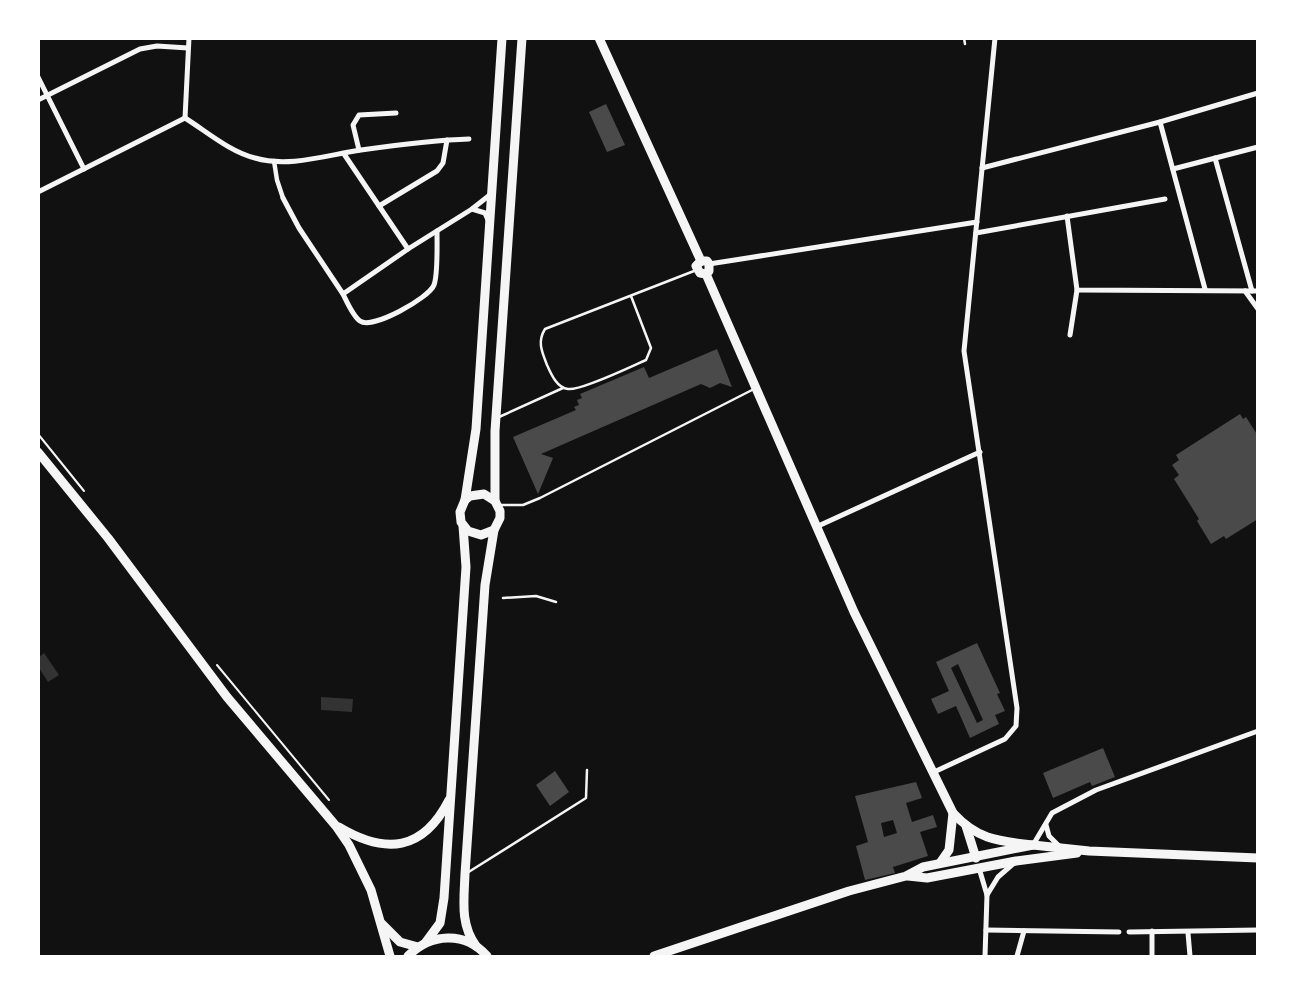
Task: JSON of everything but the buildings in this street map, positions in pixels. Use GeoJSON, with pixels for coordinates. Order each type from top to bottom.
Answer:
{"type":"FeatureCollection","features":[{"type":"Feature","properties":{"kind":"main road"},"geometry":{"type":"LineString","coordinates":[[408,957],[436,932],[444,898],[466,567],[460,512],[472,463],[477,416],[502,38]]}},
{"type":"Feature","properties":{"kind":"main road"},"geometry":{"type":"LineString","coordinates":[[487,957],[468,934],[464,922],[465,874],[485,585],[494,530],[500,518],[494,465],[496,419],[522,38]]}},
{"type":"Feature","properties":{"kind":"main road"},"geometry":{"type":"LineString","coordinates":[[599,38],[860,624],[953,813],[966,826],[994,840],[1089,852],[1258,858]]}},
{"type":"Feature","properties":{"kind":"main road"},"geometry":{"type":"LineString","coordinates":[[38,452],[99,527],[227,697],[336,826],[360,865],[390,957]]}},
{"type":"Feature","properties":{"kind":"main road"},"geometry":{"type":"LineString","coordinates":[[465,500],[470,496],[484,494],[497,503]]}},
{"type":"Feature","properties":{"kind":"main road"},"geometry":{"type":"LineString","coordinates":[[463,526],[468,531],[481,535],[494,530]]}},
{"type":"Feature","properties":{"kind":"main road"},"geometry":{"type":"LineString","coordinates":[[336,826],[379,845],[408,842],[434,825],[451,795]]}},
{"type":"Feature","properties":{"kind":"main road"},"geometry":{"type":"LineString","coordinates":[[940,863],[949,850],[953,813]]}},
{"type":"Feature","properties":{"kind":"main road"},"geometry":{"type":"LineString","coordinates":[[966,826],[979,868]]}},
{"type":"Feature","properties":{"kind":"main road"},"geometry":{"type":"LineString","coordinates":[[654,957],[849,891],[906,876],[923,867],[1033,845]]}},
{"type":"Feature","properties":{"kind":"main road"},"geometry":{"type":"LineString","coordinates":[[906,876],[927,877],[1016,861],[1089,852]]}},
{"type":"Feature","properties":{"kind":"main road"},"geometry":{"type":"LineString","coordinates":[[379,921],[400,942],[422,945],[452,937],[476,946]]}},
{"type":"Feature","properties":{"kind":"street"},"geometry":{"type":"LineString","coordinates":[[185,118],[189,38]]}},
{"type":"Feature","properties":{"kind":"street"},"geometry":{"type":"LineString","coordinates":[[934,772],[1005,739],[1016,726],[1017,708],[964,351],[995,38]]}},
{"type":"Feature","properties":{"kind":"street"},"geometry":{"type":"LineString","coordinates":[[38,100],[140,49],[157,46],[188,48]]}},
{"type":"Feature","properties":{"kind":"street"},"geometry":{"type":"LineString","coordinates":[[38,78],[84,169]]}},
{"type":"Feature","properties":{"kind":"street"},"geometry":{"type":"LineString","coordinates":[[982,168],[1160,122],[1258,93]]}},
{"type":"Feature","properties":{"kind":"street"},"geometry":{"type":"LineString","coordinates":[[359,150],[353,125],[359,115],[396,113]]}},
{"type":"Feature","properties":{"kind":"street"},"geometry":{"type":"LineString","coordinates":[[185,118],[251,158],[274,161],[447,139],[469,139]]}},
{"type":"Feature","properties":{"kind":"street"},"geometry":{"type":"LineString","coordinates":[[38,191],[185,118]]}},
{"type":"Feature","properties":{"kind":"street"},"geometry":{"type":"LineString","coordinates":[[1160,122],[1205,289]]}},
{"type":"Feature","properties":{"kind":"street"},"geometry":{"type":"LineString","coordinates":[[379,206],[437,171],[443,163],[447,139]]}},
{"type":"Feature","properties":{"kind":"street"},"geometry":{"type":"LineString","coordinates":[[1173,169],[1258,148]]}},
{"type":"Feature","properties":{"kind":"street"},"geometry":{"type":"LineString","coordinates":[[344,153],[408,249]]}},
{"type":"Feature","properties":{"kind":"street"},"geometry":{"type":"LineString","coordinates":[[1215,158],[1258,309]]}},
{"type":"Feature","properties":{"kind":"street"},"geometry":{"type":"LineString","coordinates":[[274,161],[283,198],[299,228],[360,321],[369,324],[379,322],[427,294],[434,285],[437,231]]}},
{"type":"Feature","properties":{"kind":"street"},"geometry":{"type":"LineString","coordinates":[[342,294],[491,194]]}},
{"type":"Feature","properties":{"kind":"street"},"geometry":{"type":"LineString","coordinates":[[976,233],[1165,199]]}},
{"type":"Feature","properties":{"kind":"street"},"geometry":{"type":"LineString","coordinates":[[472,209],[485,213],[489,225]]}},
{"type":"Feature","properties":{"kind":"street"},"geometry":{"type":"LineString","coordinates":[[1067,216],[1077,289],[1070,335]]}},
{"type":"Feature","properties":{"kind":"street"},"geometry":{"type":"LineString","coordinates":[[703,267],[977,222]]}},
{"type":"Feature","properties":{"kind":"street"},"geometry":{"type":"LineString","coordinates":[[1077,289],[1252,291]]}},
{"type":"Feature","properties":{"kind":"street"},"geometry":{"type":"LineString","coordinates":[[816,527],[980,452]]}},
{"type":"Feature","properties":{"kind":"street"},"geometry":{"type":"LineString","coordinates":[[1033,845],[1052,813],[1096,790],[1258,731]]}},
{"type":"Feature","properties":{"kind":"street"},"geometry":{"type":"LineString","coordinates":[[1046,822],[1049,836],[1060,847]]}},
{"type":"Feature","properties":{"kind":"street"},"geometry":{"type":"LineString","coordinates":[[987,895],[998,877],[1016,861]]}},
{"type":"Feature","properties":{"kind":"street"},"geometry":{"type":"LineString","coordinates":[[979,868],[987,895],[985,957]]}},
{"type":"Feature","properties":{"kind":"street"},"geometry":{"type":"LineString","coordinates":[[986,929],[1119,932]]}},
{"type":"Feature","properties":{"kind":"street"},"geometry":{"type":"LineString","coordinates":[[1129,933],[1258,930]]}},
{"type":"Feature","properties":{"kind":"street"},"geometry":{"type":"LineString","coordinates":[[1017,957],[1024,931]]}},
{"type":"Feature","properties":{"kind":"street"},"geometry":{"type":"LineString","coordinates":[[1152,931],[1152,957]]}},
{"type":"Feature","properties":{"kind":"street"},"geometry":{"type":"LineString","coordinates":[[1188,933],[1191,957]]}},
{"type":"Feature","properties":{"kind":"lane"},"geometry":{"type":"LineString","coordinates":[[964,38],[965,44]]}},
{"type":"Feature","properties":{"kind":"lane"},"geometry":{"type":"LineString","coordinates":[[631,296],[651,348],[646,360],[576,389],[563,387],[552,377],[542,354],[540,337],[545,329],[703,267]]}},
{"type":"Feature","properties":{"kind":"lane"},"geometry":{"type":"LineString","coordinates":[[496,419],[563,387]]}},
{"type":"Feature","properties":{"kind":"lane"},"geometry":{"type":"LineString","coordinates":[[497,503],[523,505],[540,498],[754,389]]}},
{"type":"Feature","properties":{"kind":"lane"},"geometry":{"type":"LineString","coordinates":[[503,598],[536,596],[556,603]]}},
{"type":"Feature","properties":{"kind":"lane"},"geometry":{"type":"LineString","coordinates":[[465,874],[586,798],[587,770]]}},
{"type":"Feature","properties":{"kind":"path"},"geometry":{"type":"LineString","coordinates":[[38,434],[87,495]]}},
{"type":"Feature","properties":{"kind":"path"},"geometry":{"type":"LineString","coordinates":[[215,664],[329,800]]}},
{"type":"Feature","properties":{"kind":"shaded area"},"geometry":{"type":"Polygon","coordinates":[[[44,653],[59,675],[48,682],[39,668],[39,657],[44,653]]]}},
{"type":"Feature","properties":{"kind":"shaded area"},"geometry":{"type":"Polygon","coordinates":[[[321,697],[353,699],[352,712],[321,710],[321,697]]]}}]}
